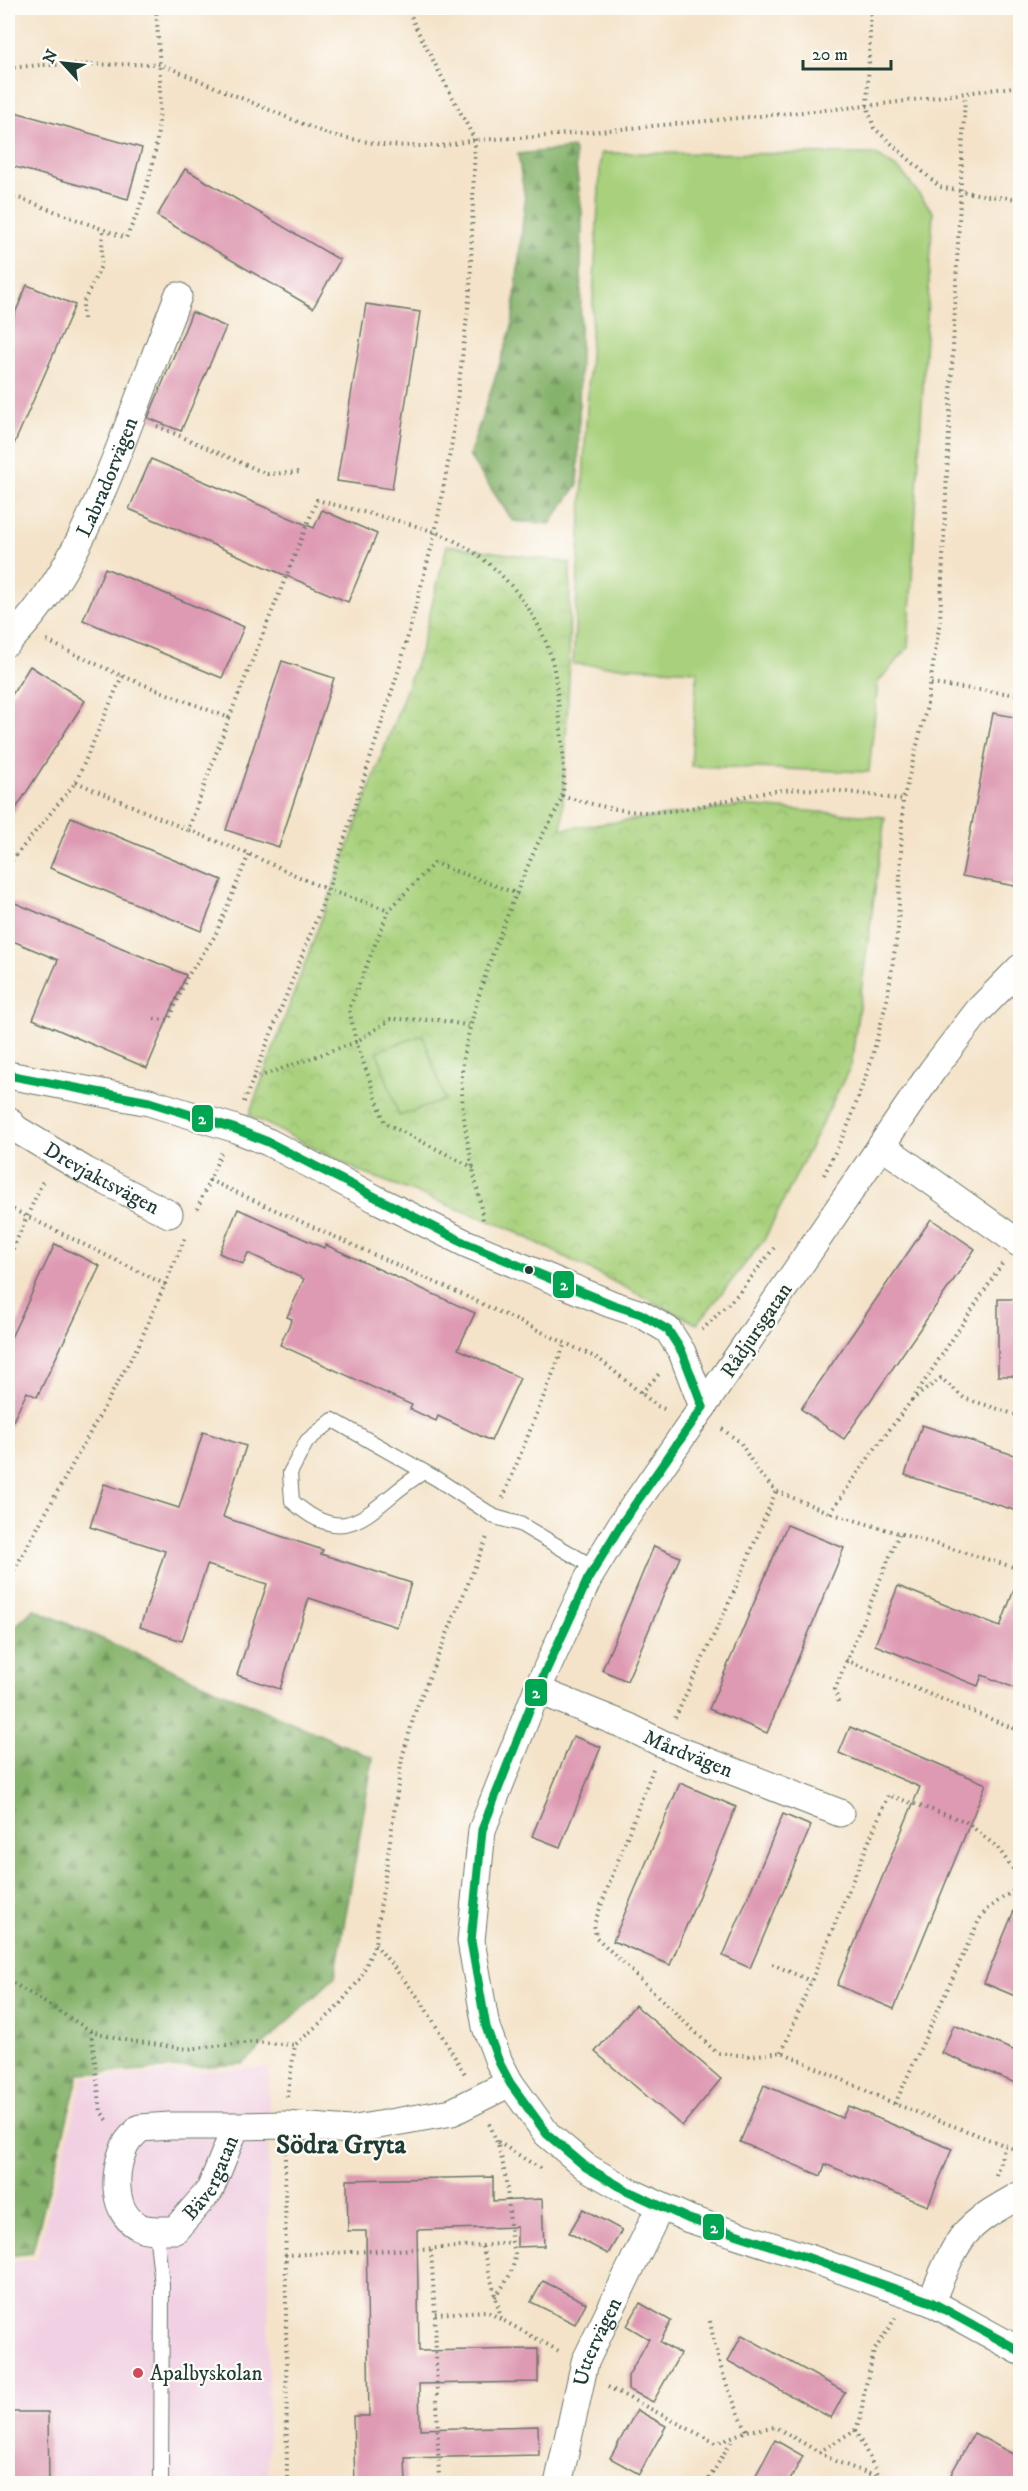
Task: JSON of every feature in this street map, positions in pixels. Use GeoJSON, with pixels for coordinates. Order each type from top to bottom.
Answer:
{"type":"FeatureCollection","features":[{"type":"Feature","properties":{"kind":"street","name":"Labradorvägen"},"geometry":{"type":"LineString","coordinates":[[14,635],[35,612],[64,571],[100,498],[178,296]]}},
{"type":"Feature","properties":{"kind":"street","name":"Rådjursgatan"},"geometry":{"type":"LineString","coordinates":[[1020,968],[978,1011],[932,1071],[622,1523],[595,1568],[561,1635],[537,1690],[482,1830],[471,1941],[486,2027],[499,2062],[510,2083],[547,2134],[586,2167],[660,2207],[931,2302],[1020,2351]]}},
{"type":"Feature","properties":{"kind":"street"},"geometry":{"type":"LineString","coordinates":[[8,1075],[149,1102],[233,1128],[268,1142],[376,1199],[489,1253],[641,1314],[668,1330],[682,1352],[703,1407]]}},
{"type":"Feature","properties":{"kind":"street","name":"Drevjaktsvägen"},"geometry":{"type":"LineString","coordinates":[[8,1120],[16,1129],[55,1152],[169,1214]]}},
{"type":"Feature","properties":{"kind":"street"},"geometry":{"type":"LineString","coordinates":[[882,1146],[1020,1244]]}},
{"type":"Feature","properties":{"kind":"street","name":"Mårdvägen"},"geometry":{"type":"LineString","coordinates":[[537,1690],[629,1727],[663,1744],[840,1813]]}},
{"type":"Feature","properties":{"kind":"street","name":"Bävergatan"},"geometry":{"type":"LineString","coordinates":[[236,2126],[210,2190],[175,2230],[156,2231],[140,2227],[124,2213],[116,2188],[119,2161],[126,2143],[140,2128],[170,2126],[285,2125],[350,2130],[452,2112],[510,2083]]}},
{"type":"Feature","properties":{"kind":"street"},"geometry":{"type":"LineString","coordinates":[[931,2302],[951,2256],[964,2235],[985,2216],[1020,2195]]}},
{"type":"Feature","properties":{"kind":"street","name":"Uttervägen"},"geometry":{"type":"LineString","coordinates":[[558,2484],[585,2362],[660,2207]]}},
{"type":"Feature","properties":{"kind":"lane"},"geometry":{"type":"LineString","coordinates":[[424,1472],[402,1485],[361,1520],[344,1526],[326,1523],[306,1514],[292,1500],[290,1473],[307,1441],[333,1420],[424,1472],[495,1517],[520,1524],[595,1568]]}},
{"type":"Feature","properties":{"kind":"lane"},"geometry":{"type":"LineString","coordinates":[[156,2231],[162,2285],[161,2484]]}},
{"type":"Feature","properties":{"kind":"path"},"geometry":{"type":"LineString","coordinates":[[8,199],[19,198],[126,238],[144,196],[159,122],[156,8]]}},
{"type":"Feature","properties":{"kind":"path"},"geometry":{"type":"LineString","coordinates":[[408,8],[415,26],[475,140],[470,291],[453,442],[435,533],[400,666],[328,890],[233,1128],[209,1180],[565,1343],[614,1369],[641,1393],[738,1294],[775,1247]]}},
{"type":"Feature","properties":{"kind":"path"},"geometry":{"type":"LineString","coordinates":[[871,8],[867,106],[874,128],[940,187],[1020,199]]}},
{"type":"Feature","properties":{"kind":"path"},"geometry":{"type":"LineString","coordinates":[[8,68],[41,65],[159,64],[306,126],[336,136],[384,145],[412,146],[441,146],[475,140],[535,137],[867,106],[1020,86]]}},
{"type":"Feature","properties":{"kind":"path"},"geometry":{"type":"LineString","coordinates":[[819,1182],[850,1121],[871,1061],[887,1000],[898,929],[903,800],[931,684],[940,621],[965,95]]}},
{"type":"Feature","properties":{"kind":"path"},"geometry":{"type":"LineString","coordinates":[[83,319],[83,303],[101,266],[103,229]]}},
{"type":"Feature","properties":{"kind":"path"},"geometry":{"type":"LineString","coordinates":[[132,415],[267,474],[302,472]]}},
{"type":"Feature","properties":{"kind":"path"},"geometry":{"type":"LineString","coordinates":[[188,830],[229,718],[317,500],[435,533],[463,545],[499,573],[524,603],[540,629],[551,657],[557,687],[563,753],[562,796],[538,844],[482,982],[465,1052],[463,1076],[465,1120],[489,1253]]}},
{"type":"Feature","properties":{"kind":"path"},"geometry":{"type":"LineString","coordinates":[[14,635],[229,718]]}},
{"type":"Feature","properties":{"kind":"path"},"geometry":{"type":"LineString","coordinates":[[8,865],[76,782],[122,676]]}},
{"type":"Feature","properties":{"kind":"path"},"geometry":{"type":"LineString","coordinates":[[931,684],[1020,694]]}},
{"type":"Feature","properties":{"kind":"path"},"geometry":{"type":"LineString","coordinates":[[76,782],[249,854],[328,890],[388,910]]}},
{"type":"Feature","properties":{"kind":"path"},"geometry":{"type":"LineString","coordinates":[[562,796],[600,807],[651,812],[676,810],[757,793],[787,790],[838,791],[903,800]]}},
{"type":"Feature","properties":{"kind":"path"},"geometry":{"type":"LineString","coordinates":[[154,1019],[169,1020],[187,977],[215,936],[249,854]]}},
{"type":"Feature","properties":{"kind":"path"},"geometry":{"type":"LineString","coordinates":[[475,1168],[385,1122],[356,1042],[349,1009],[388,910],[434,862],[518,894]]}},
{"type":"Feature","properties":{"kind":"path"},"geometry":{"type":"LineString","coordinates":[[253,1079],[356,1042],[391,1019],[438,1020],[471,1026]]}},
{"type":"Feature","properties":{"kind":"path"},"geometry":{"type":"LineString","coordinates":[[8,1260],[55,1152]]}},
{"type":"Feature","properties":{"kind":"path"},"geometry":{"type":"LineString","coordinates":[[8,1207],[166,1285],[139,1344],[8,1580]]}},
{"type":"Feature","properties":{"kind":"path"},"geometry":{"type":"LineString","coordinates":[[831,1513],[912,1400],[996,1271],[1020,1244]]}},
{"type":"Feature","properties":{"kind":"path"},"geometry":{"type":"LineString","coordinates":[[8,1980],[92,2031],[125,2040],[188,2049],[254,2042],[295,2044],[335,2010],[360,1979],[375,1944],[402,1758],[416,1710],[565,1343]]}},
{"type":"Feature","properties":{"kind":"path"},"geometry":{"type":"LineString","coordinates":[[912,1400],[941,1378],[964,1398],[1020,1416]]}},
{"type":"Feature","properties":{"kind":"path"},"geometry":{"type":"LineString","coordinates":[[1020,1569],[831,1513],[776,1491],[734,1594],[663,1744],[594,1924],[596,1937],[717,2054],[750,2056],[782,2052],[895,2104],[1020,2151]]}},
{"type":"Feature","properties":{"kind":"path"},"geometry":{"type":"LineString","coordinates":[[838,1702],[835,1689],[899,1534]]}},
{"type":"Feature","properties":{"kind":"path"},"geometry":{"type":"LineString","coordinates":[[846,1660],[1020,1731]]}},
{"type":"Feature","properties":{"kind":"path"},"geometry":{"type":"LineString","coordinates":[[782,2052],[888,1795],[965,1821],[998,1848],[1020,1879]]}},
{"type":"Feature","properties":{"kind":"path"},"geometry":{"type":"LineString","coordinates":[[895,2104],[978,1920],[987,1909],[1020,1886]]}},
{"type":"Feature","properties":{"kind":"path"},"geometry":{"type":"LineString","coordinates":[[375,1944],[421,2001],[468,2079],[498,2142],[508,2189],[515,2253],[510,2278],[495,2297]]}},
{"type":"Feature","properties":{"kind":"path"},"geometry":{"type":"LineString","coordinates":[[772,1964],[811,1981]]}},
{"type":"Feature","properties":{"kind":"path"},"geometry":{"type":"LineString","coordinates":[[92,2031],[100,2112],[126,2143]]}},
{"type":"Feature","properties":{"kind":"path"},"geometry":{"type":"LineString","coordinates":[[288,2484],[285,2255],[431,2250],[512,2242]]}},
{"type":"Feature","properties":{"kind":"path"},"geometry":{"type":"LineString","coordinates":[[482,2246],[501,2318]]}},
{"type":"Feature","properties":{"kind":"path"},"geometry":{"type":"LineString","coordinates":[[431,2250],[435,2314],[439,2484]]}},
{"type":"Feature","properties":{"kind":"path"},"geometry":{"type":"LineString","coordinates":[[710,2321],[726,2388],[747,2431]]}},
{"type":"Feature","properties":{"kind":"path"},"geometry":{"type":"LineString","coordinates":[[775,2427],[835,2461],[902,2484]]}},
{"type":"Feature","properties":{"kind":"path"},"geometry":{"type":"LineString","coordinates":[[819,2452],[855,2430],[880,2478]]}},
{"type":"Feature","properties":{"kind":"path"},"geometry":{"type":"LineString","coordinates":[[706,2484],[733,2437]]}},
{"type":"Feature","properties":{"kind":"shaded area","name":"Apalbyskolan"},"geometry":{"type":"Polygon","coordinates":[[[269,2067],[268,2483],[8,2484],[8,2262],[36,2259],[83,2078],[269,2067]]]}},
{"type":"Feature","properties":{"kind":"green space"},"geometry":{"type":"Polygon","coordinates":[[[574,148],[582,213],[578,484],[550,524],[513,521],[469,456],[512,327],[525,200],[518,154],[574,148]]]}},
{"type":"Feature","properties":{"kind":"green space"},"geometry":{"type":"Polygon","coordinates":[[[601,153],[875,154],[901,171],[933,212],[908,648],[878,682],[869,772],[691,766],[697,671],[573,664],[601,153]]]}},
{"type":"Feature","properties":{"kind":"green space"},"geometry":{"type":"Polygon","coordinates":[[[447,545],[570,563],[569,676],[562,829],[741,806],[885,817],[851,1065],[764,1240],[697,1324],[506,1227],[361,1172],[249,1115],[420,652],[447,545]]]}},
{"type":"Feature","properties":{"kind":"green space"},"geometry":{"type":"Polygon","coordinates":[[[423,1035],[445,1100],[399,1116],[377,1051],[423,1035]]]}},
{"type":"Feature","properties":{"kind":"green space"},"geometry":{"type":"Polygon","coordinates":[[[34,1609],[373,1758],[335,1977],[243,2064],[79,2074],[32,2253],[8,2256],[8,1633],[34,1609]]]}},
{"type":"Feature","properties":{"kind":"building"},"geometry":{"type":"Polygon","coordinates":[[[8,110],[142,148],[128,199],[8,165],[8,110]]]}},
{"type":"Feature","properties":{"kind":"building"},"geometry":{"type":"Polygon","coordinates":[[[185,169],[340,260],[313,308],[157,216],[185,169]]]}},
{"type":"Feature","properties":{"kind":"building"},"geometry":{"type":"Polygon","coordinates":[[[27,285],[75,305],[8,458],[8,330],[27,285]]]}},
{"type":"Feature","properties":{"kind":"building"},"geometry":{"type":"Polygon","coordinates":[[[366,304],[420,312],[392,489],[337,481],[366,304]]]}},
{"type":"Feature","properties":{"kind":"building"},"geometry":{"type":"Polygon","coordinates":[[[192,312],[226,327],[181,431],[148,418],[192,312]]]}},
{"type":"Feature","properties":{"kind":"building"},"geometry":{"type":"Polygon","coordinates":[[[151,459],[314,528],[322,510],[377,534],[348,602],[129,509],[151,459]]]}},
{"type":"Feature","properties":{"kind":"building"},"geometry":{"type":"Polygon","coordinates":[[[105,568],[244,627],[222,678],[83,620],[105,568]]]}},
{"type":"Feature","properties":{"kind":"building"},"geometry":{"type":"Polygon","coordinates":[[[282,661],[334,678],[279,847],[226,830],[282,661]]]}},
{"type":"Feature","properties":{"kind":"building"},"geometry":{"type":"Polygon","coordinates":[[[30,666],[85,701],[8,821],[8,701],[30,666]]]}},
{"type":"Feature","properties":{"kind":"building"},"geometry":{"type":"Polygon","coordinates":[[[993,713],[1020,718],[1020,856],[1015,886],[962,876],[993,713]]]}},
{"type":"Feature","properties":{"kind":"building"},"geometry":{"type":"Polygon","coordinates":[[[71,817],[222,880],[201,931],[50,868],[71,817]]]}},
{"type":"Feature","properties":{"kind":"building"},"geometry":{"type":"Polygon","coordinates":[[[8,900],[186,975],[147,1068],[33,1019],[58,960],[8,939],[8,900]]]}},
{"type":"Feature","properties":{"kind":"building"},"geometry":{"type":"Polygon","coordinates":[[[238,1209],[324,1248],[326,1245],[475,1313],[458,1349],[520,1378],[491,1441],[438,1416],[436,1421],[410,1409],[412,1405],[280,1345],[292,1319],[287,1317],[304,1279],[248,1253],[243,1264],[219,1253],[238,1209]]]}},
{"type":"Feature","properties":{"kind":"building"},"geometry":{"type":"Polygon","coordinates":[[[931,1219],[975,1249],[844,1439],[801,1409],[931,1219]]]}},
{"type":"Feature","properties":{"kind":"building"},"geometry":{"type":"Polygon","coordinates":[[[55,1244],[100,1266],[37,1397],[27,1392],[8,1431],[8,1344],[55,1244]]]}},
{"type":"Feature","properties":{"kind":"building"},"geometry":{"type":"Polygon","coordinates":[[[998,1299],[1020,1299],[1020,1376],[998,1376],[998,1299]]]}},
{"type":"Feature","properties":{"kind":"building"},"geometry":{"type":"Polygon","coordinates":[[[922,1425],[1020,1457],[1020,1512],[905,1475],[922,1425]]]}},
{"type":"Feature","properties":{"kind":"building"},"geometry":{"type":"Polygon","coordinates":[[[203,1432],[246,1446],[223,1517],[323,1550],[321,1554],[411,1583],[397,1627],[309,1598],[280,1689],[237,1675],[267,1584],[207,1565],[182,1641],[140,1627],[165,1551],[90,1527],[104,1484],[179,1508],[203,1432]]]}},
{"type":"Feature","properties":{"kind":"building"},"geometry":{"type":"Polygon","coordinates":[[[787,1525],[844,1548],[767,1733],[709,1709],[787,1525]]]}},
{"type":"Feature","properties":{"kind":"building"},"geometry":{"type":"Polygon","coordinates":[[[654,1546],[680,1557],[627,1681],[602,1670],[654,1546]]]}},
{"type":"Feature","properties":{"kind":"building"},"geometry":{"type":"Polygon","coordinates":[[[1018,1579],[1020,1579],[1020,1690],[982,1675],[978,1686],[875,1645],[898,1586],[1000,1627],[1018,1579]]]}},
{"type":"Feature","properties":{"kind":"building"},"geometry":{"type":"Polygon","coordinates":[[[850,1727],[986,1784],[894,2009],[837,1985],[920,1787],[839,1753],[850,1727]]]}},
{"type":"Feature","properties":{"kind":"building"},"geometry":{"type":"Polygon","coordinates":[[[573,1736],[601,1747],[560,1847],[532,1836],[573,1736]]]}},
{"type":"Feature","properties":{"kind":"building"},"geometry":{"type":"Polygon","coordinates":[[[680,1783],[736,1807],[670,1965],[613,1941],[680,1783]]]}},
{"type":"Feature","properties":{"kind":"building"},"geometry":{"type":"Polygon","coordinates":[[[783,1814],[811,1826],[750,1968],[723,1956],[783,1814]]]}},
{"type":"Feature","properties":{"kind":"building"},"geometry":{"type":"Polygon","coordinates":[[[1020,1896],[1020,1998],[984,1983],[1020,1896]]]}},
{"type":"Feature","properties":{"kind":"building"},"geometry":{"type":"Polygon","coordinates":[[[635,2005],[721,2079],[682,2126],[595,2052],[635,2005]]]}},
{"type":"Feature","properties":{"kind":"building"},"geometry":{"type":"Polygon","coordinates":[[[954,2025],[1020,2053],[1020,2085],[942,2053],[954,2025]]]}},
{"type":"Feature","properties":{"kind":"building"},"geometry":{"type":"Polygon","coordinates":[[[764,2085],[842,2118],[848,2106],[952,2149],[928,2206],[825,2164],[821,2176],[740,2142],[764,2085]]]}},
{"type":"Feature","properties":{"kind":"building"},"geometry":{"type":"Polygon","coordinates":[[[493,2177],[493,2201],[542,2199],[544,2246],[517,2247],[517,2227],[417,2230],[419,2351],[538,2349],[538,2382],[419,2384],[420,2429],[538,2426],[539,2455],[405,2458],[406,2484],[355,2484],[353,2416],[369,2416],[366,2231],[348,2231],[347,2180],[493,2177]]]}},
{"type":"Feature","properties":{"kind":"building"},"geometry":{"type":"Polygon","coordinates":[[[583,2209],[622,2230],[608,2254],[569,2233],[583,2209]]]}},
{"type":"Feature","properties":{"kind":"building"},"geometry":{"type":"Polygon","coordinates":[[[543,2281],[586,2303],[575,2324],[531,2302],[543,2281]]]}},
{"type":"Feature","properties":{"kind":"building"},"geometry":{"type":"Polygon","coordinates":[[[640,2303],[671,2321],[660,2342],[680,2354],[653,2402],[628,2389],[628,2376],[649,2339],[627,2326],[640,2303]]]}},
{"type":"Feature","properties":{"kind":"building"},"geometry":{"type":"Polygon","coordinates":[[[742,2335],[845,2392],[831,2418],[728,2361],[742,2335]]]}},
{"type":"Feature","properties":{"kind":"building"},"geometry":{"type":"Polygon","coordinates":[[[637,2410],[666,2426],[639,2474],[610,2458],[637,2410]]]}},
{"type":"Feature","properties":{"kind":"building"},"geometry":{"type":"Polygon","coordinates":[[[8,2412],[48,2412],[49,2484],[8,2484],[8,2412]]]}},
{"type":"Feature","properties":{"kind":"building"},"geometry":{"type":"Polygon","coordinates":[[[974,2433],[1020,2458],[1020,2484],[968,2484],[951,2474],[974,2433]]]}},
{"type":"Feature","properties":{"kind":"building"},"geometry":{"type":"Polygon","coordinates":[[[775,2440],[803,2456],[788,2484],[751,2484],[775,2440]]]}},
{"type":"Feature","properties":{"kind":"transit line","name":"2"},"geometry":{"type":"LineString","coordinates":[[8,1075],[149,1102],[233,1128],[268,1142],[465,1243],[611,1304],[641,1314],[668,1330],[682,1352],[703,1407]]}},
{"type":"Feature","properties":{"kind":"transit line","name":"2"},"geometry":{"type":"LineString","coordinates":[[703,1407],[622,1523],[588,1579],[537,1690],[482,1830],[471,1941],[486,2027],[499,2062],[510,2083],[547,2134],[586,2167],[626,2190],[689,2219],[806,2257],[931,2302],[1020,2351]]}},
{"type":"Feature","properties":{"kind":"place","name":"Apalbyskolan"},"geometry":{"type":"Point","coordinates":[138,2373]}},
{"type":"Feature","properties":{"kind":"district","name":"Södra Gryta"},"geometry":{"type":"Point","coordinates":[341,2144]}}]}
